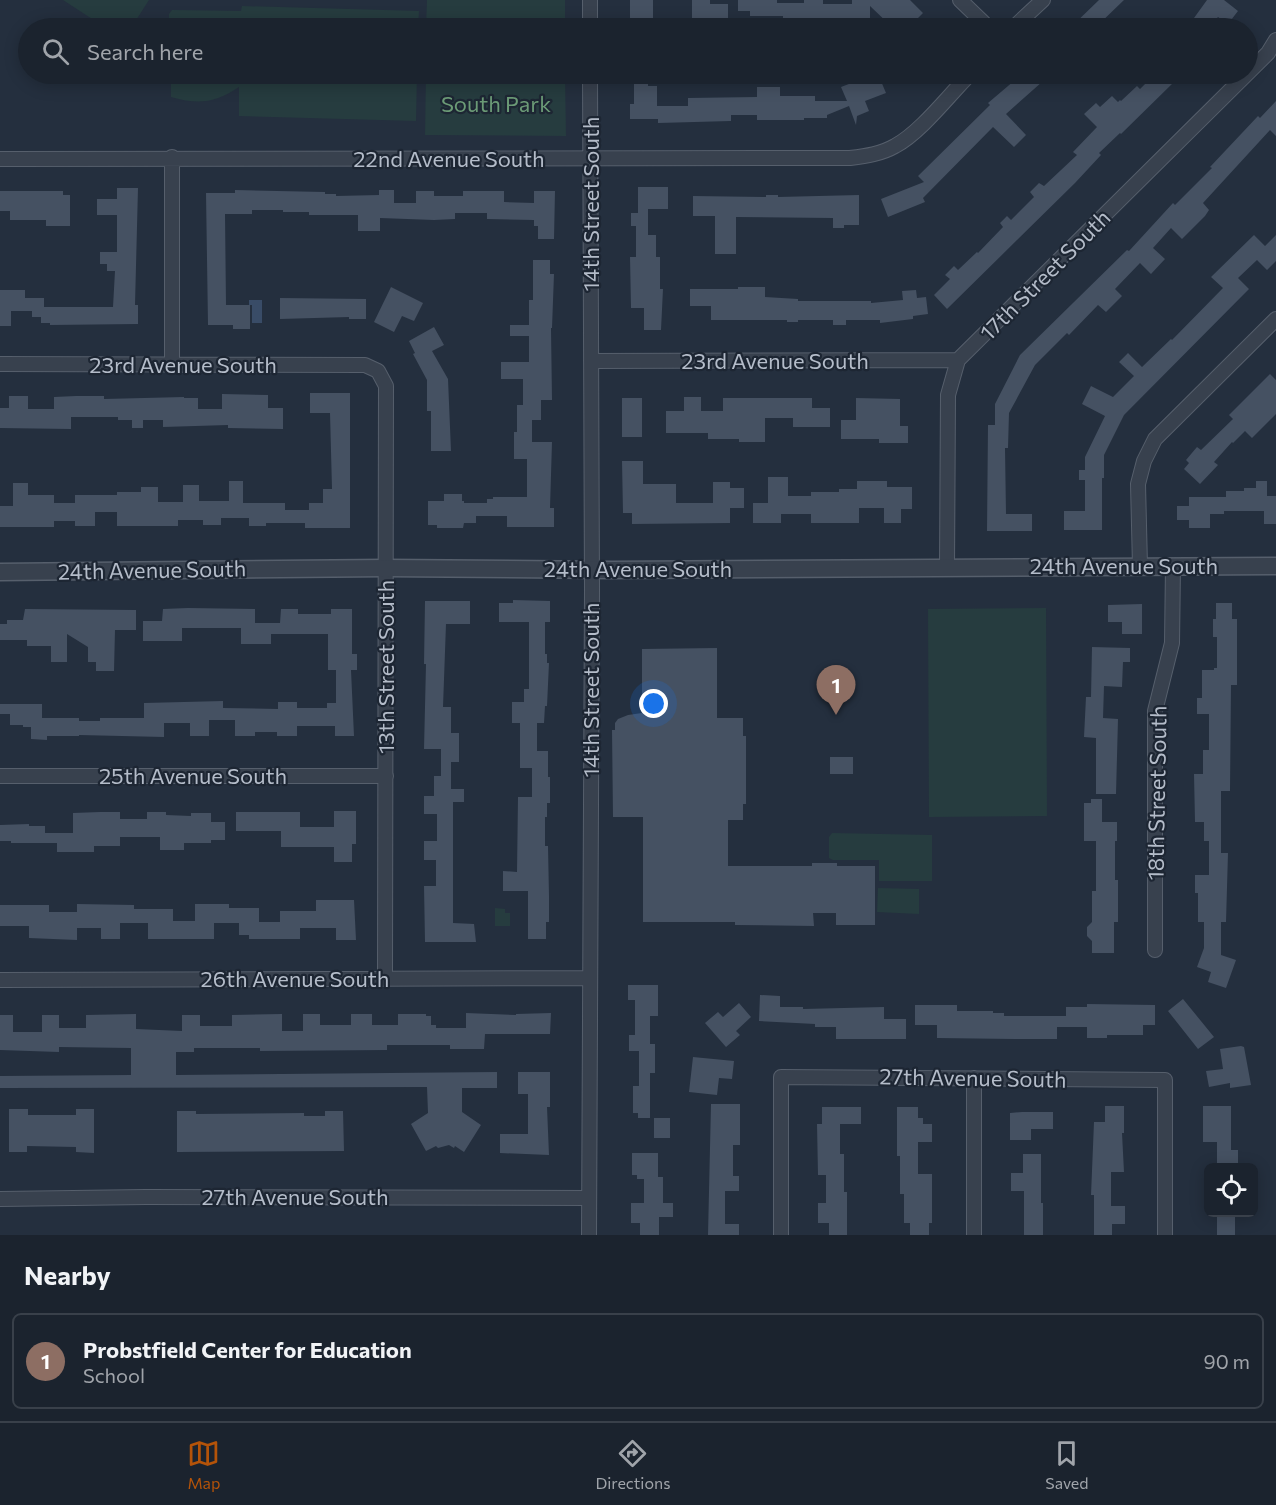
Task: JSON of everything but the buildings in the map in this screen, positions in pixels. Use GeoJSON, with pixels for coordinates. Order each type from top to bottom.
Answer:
{"type":"FeatureCollection","features":[{"type":"Feature","properties":{"kind":"street"},"geometry":{"type":"LineString","coordinates":[[590,0],[590,18]]}},
{"type":"Feature","properties":{"kind":"street"},"geometry":{"type":"LineString","coordinates":[[960,0],[979,18]]}},
{"type":"Feature","properties":{"kind":"street"},"geometry":{"type":"LineString","coordinates":[[1024,18],[1043,0]]}},
{"type":"Feature","properties":{"kind":"street","name":"17th Street South"},"geometry":{"type":"LineString","coordinates":[[1258,63],[1276,40]]}},
{"type":"Feature","properties":{"kind":"street","name":"14th Street South"},"geometry":{"type":"LineString","coordinates":[[589,1235],[592,570],[590,84]]}},
{"type":"Feature","properties":{"kind":"street","name":"22nd Avenue South"},"geometry":{"type":"LineString","coordinates":[[0,159],[850,158],[875,155],[896,146],[912,134],[960,84]]}},
{"type":"Feature","properties":{"kind":"street","name":"17th Street South"},"geometry":{"type":"LineString","coordinates":[[947,567],[948,395],[958,360],[1237,84]]}},
{"type":"Feature","properties":{"kind":"street"},"geometry":{"type":"LineString","coordinates":[[172,157],[172,365]]}},
{"type":"Feature","properties":{"kind":"street"},"geometry":{"type":"LineString","coordinates":[[1140,566],[1138,484],[1144,461],[1155,439],[1276,319]]}},
{"type":"Feature","properties":{"kind":"street","name":"23rd Avenue South"},"geometry":{"type":"LineString","coordinates":[[591,361],[958,360]]}},
{"type":"Feature","properties":{"kind":"street","name":"23rd Avenue South"},"geometry":{"type":"LineString","coordinates":[[0,364],[365,365]]}},
{"type":"Feature","properties":{"kind":"street","name":"13th Street South"},"geometry":{"type":"LineString","coordinates":[[365,365],[378,371],[386,386],[385,978]]}},
{"type":"Feature","properties":{"kind":"street","name":"18th Street South"},"geometry":{"type":"LineString","coordinates":[[1155,950],[1155,711],[1172,643],[1173,566]]}},
{"type":"Feature","properties":{"kind":"street","name":"24th Avenue South"},"geometry":{"type":"LineString","coordinates":[[0,572],[386,568],[592,570],[1276,566]]}},
{"type":"Feature","properties":{"kind":"street","name":"25th Avenue South"},"geometry":{"type":"LineString","coordinates":[[0,776],[386,776]]}},
{"type":"Feature","properties":{"kind":"street","name":"26th Avenue South"},"geometry":{"type":"LineString","coordinates":[[0,980],[590,978]]}},
{"type":"Feature","properties":{"kind":"street","name":"27th Avenue South"},"geometry":{"type":"LineString","coordinates":[[781,1235],[781,1077],[1165,1080],[1165,1235]]}},
{"type":"Feature","properties":{"kind":"street"},"geometry":{"type":"LineString","coordinates":[[974,1078],[974,1235]]}},
{"type":"Feature","properties":{"kind":"street","name":"27th Avenue South"},"geometry":{"type":"LineString","coordinates":[[0,1199],[590,1198]]}},
{"type":"Feature","properties":{"kind":"green space"},"geometry":{"type":"Polygon","coordinates":[[[63,0],[149,0],[137,18],[91,18],[63,0]]]}},
{"type":"Feature","properties":{"kind":"green space","name":"South Park"},"geometry":{"type":"Polygon","coordinates":[[[427,0],[565,0],[565,18],[426,18],[427,0]]]}},
{"type":"Feature","properties":{"kind":"green space"},"geometry":{"type":"Polygon","coordinates":[[[242,6],[419,11],[419,18],[169,18],[172,10],[241,11],[242,6]]]}},
{"type":"Feature","properties":{"kind":"green space"},"geometry":{"type":"Polygon","coordinates":[[[171,84],[417,84],[416,121],[239,116],[239,87],[207,101],[198,102],[171,97],[171,84]]]}},
{"type":"Feature","properties":{"kind":"green space","name":"South Park"},"geometry":{"type":"Polygon","coordinates":[[[426,84],[565,84],[566,136],[425,135],[426,84]]]}},
{"type":"Feature","properties":{"kind":"green space"},"geometry":{"type":"Polygon","coordinates":[[[1046,608],[1047,816],[929,817],[928,609],[1046,608]]]}},
{"type":"Feature","properties":{"kind":"green space"},"geometry":{"type":"Polygon","coordinates":[[[832,833],[932,835],[932,881],[879,881],[879,860],[833,860],[829,858],[829,837],[832,833]]]}},
{"type":"Feature","properties":{"kind":"green space"},"geometry":{"type":"Polygon","coordinates":[[[878,888],[919,889],[919,914],[877,912],[878,888]]]}},
{"type":"Feature","properties":{"kind":"green space"},"geometry":{"type":"Polygon","coordinates":[[[495,908],[505,909],[505,913],[510,913],[510,926],[495,926],[495,908]]]}},
{"type":"Feature","properties":{"kind":"water"},"geometry":{"type":"Polygon","coordinates":[[[249,300],[262,300],[262,323],[252,323],[252,305],[249,305],[249,300]]]}},
{"type":"Feature","properties":{"kind":"place","name":"Probstfield Center for Education"},"geometry":{"type":"Point","coordinates":[836,715]}}]}
